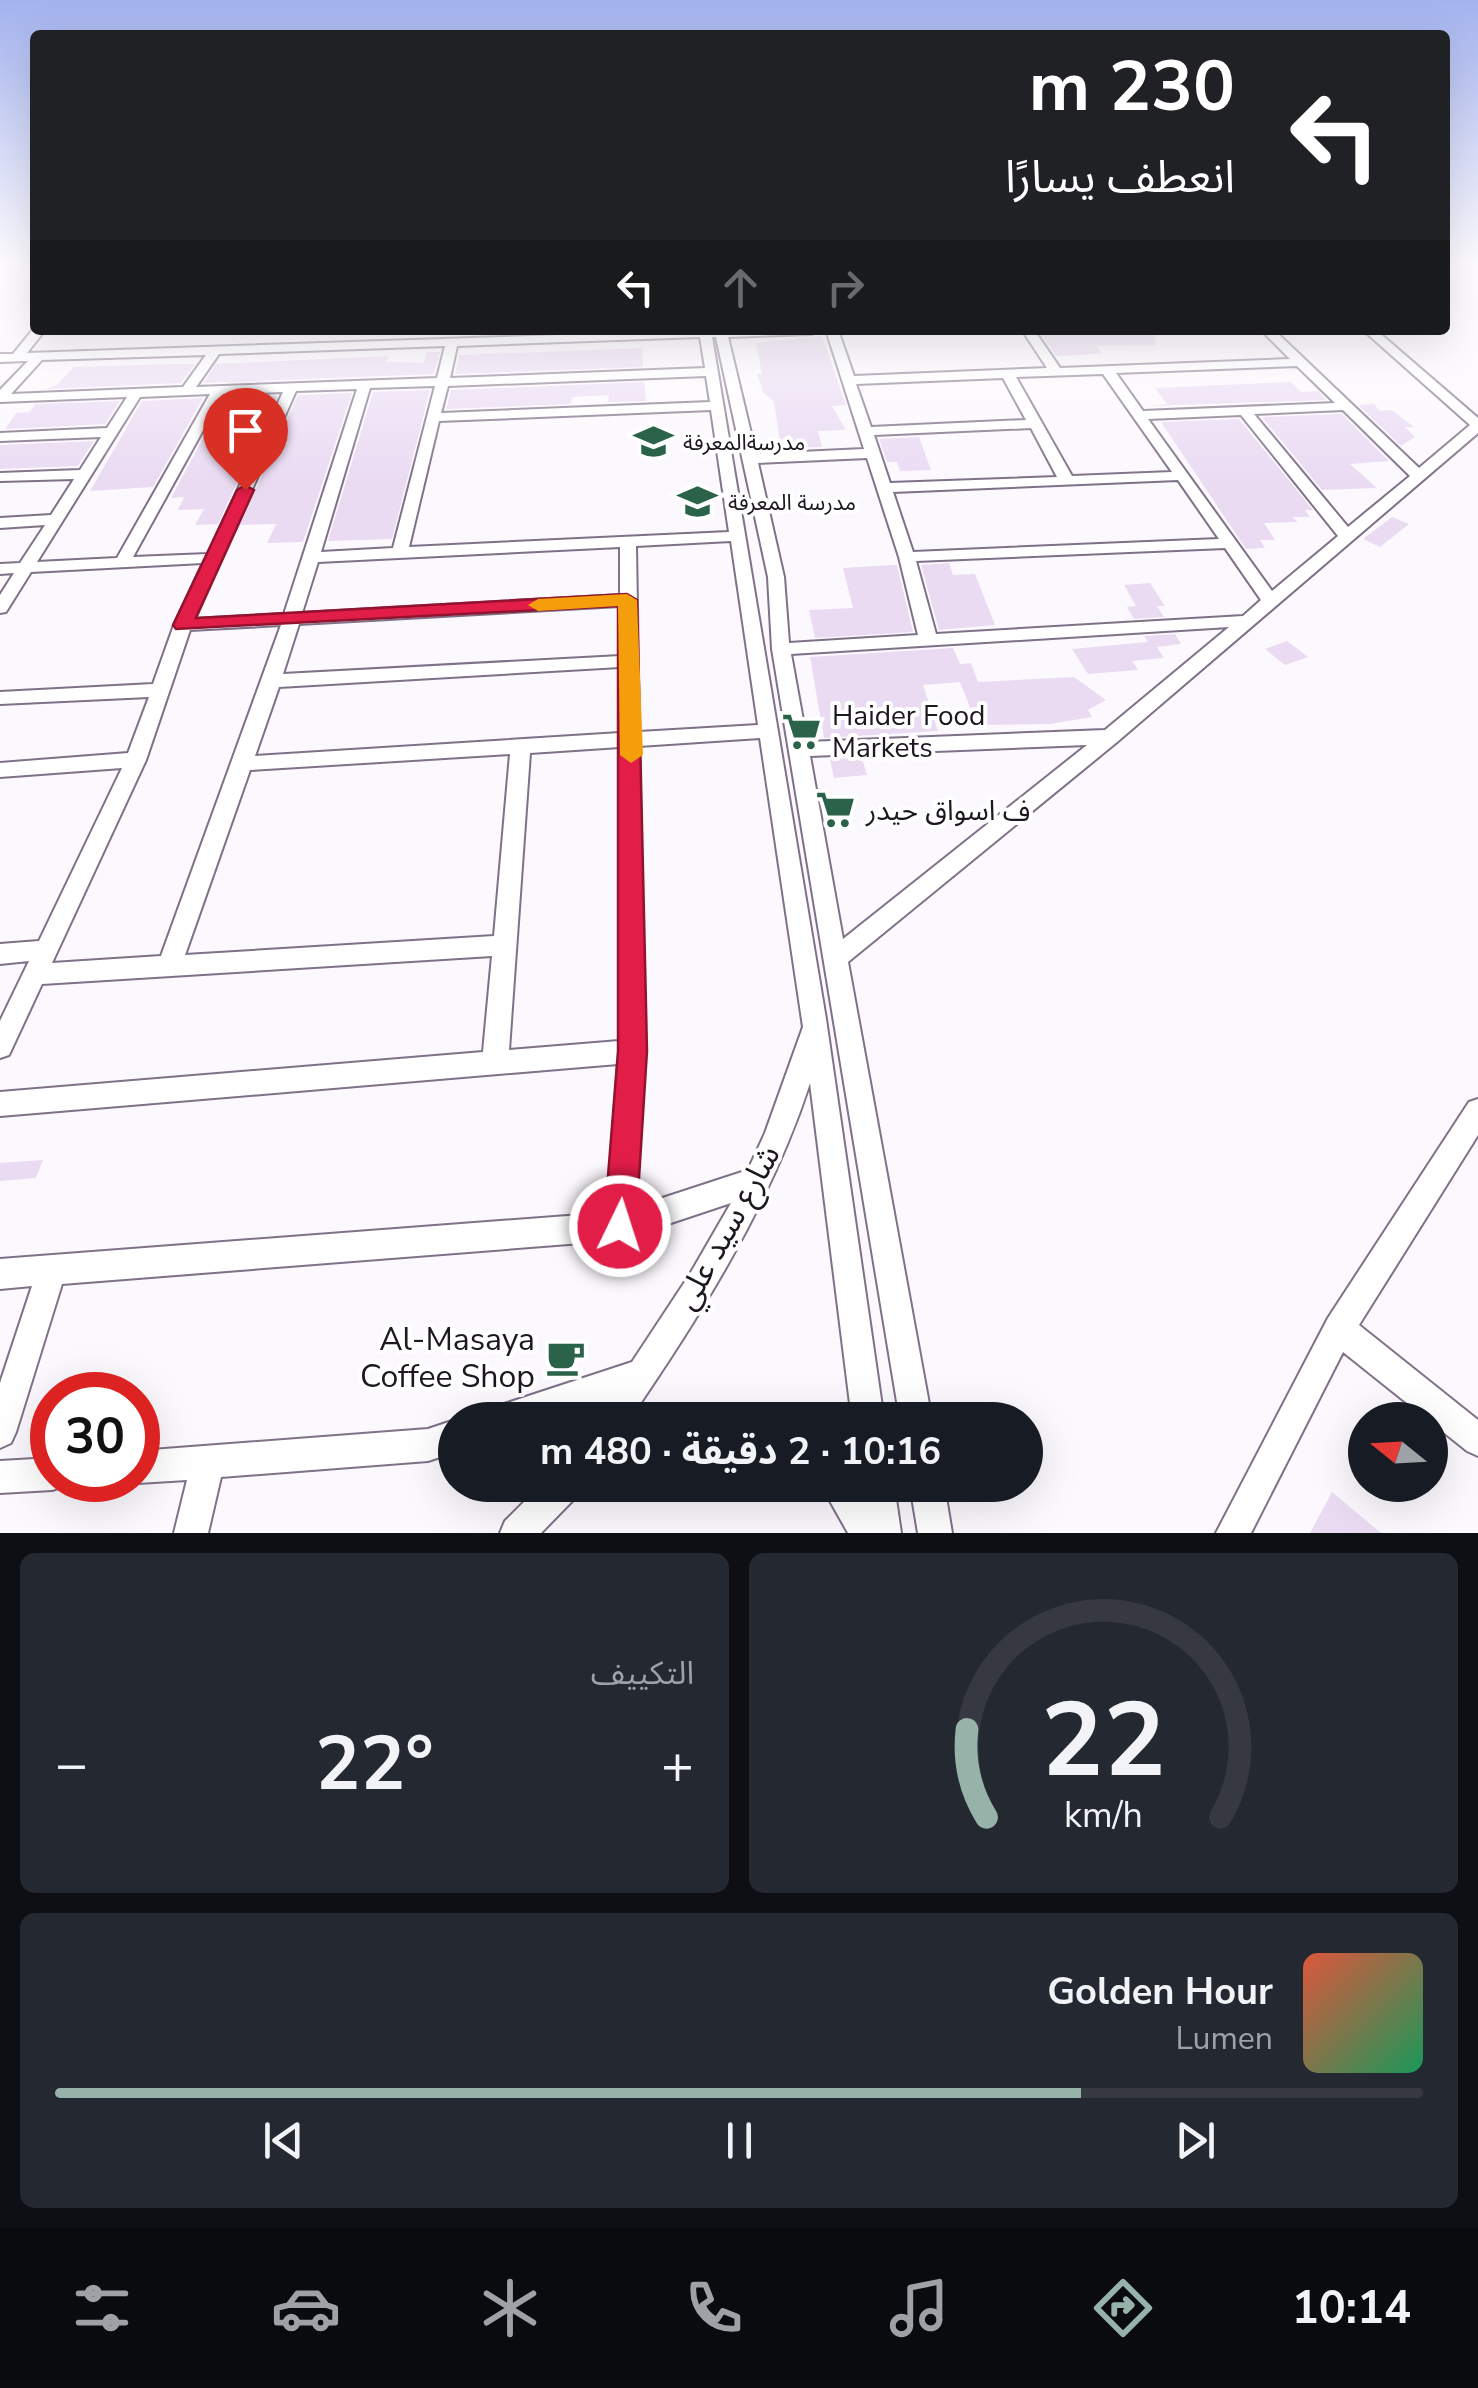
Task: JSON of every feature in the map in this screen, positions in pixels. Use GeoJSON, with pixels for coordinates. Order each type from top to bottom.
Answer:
{"type":"FeatureCollection","features":[{"type":"Feature","properties":{"kind":"street"},"geometry":{"type":"LineString","coordinates":[[17,358],[33,337]]}},
{"type":"Feature","properties":{"kind":"street"},"geometry":{"type":"LineString","coordinates":[[279,349],[286,337]]}},
{"type":"Feature","properties":{"kind":"street"},"geometry":{"type":"LineString","coordinates":[[0,358],[540,337]]}},
{"type":"Feature","properties":{"kind":"street"},"geometry":{"type":"LineString","coordinates":[[715,337],[712,372],[814,1019],[866,1402]]}},
{"type":"Feature","properties":{"kind":"street"},"geometry":{"type":"LineString","coordinates":[[716,337],[750,459],[776,577],[781,649],[913,1402]]}},
{"type":"Feature","properties":{"kind":"street"},"geometry":{"type":"LineString","coordinates":[[834,337],[907,557],[928,638]]}},
{"type":"Feature","properties":{"kind":"street"},"geometry":{"type":"LineString","coordinates":[[1032,337],[1056,372]]}},
{"type":"Feature","properties":{"kind":"street"},"geometry":{"type":"LineString","coordinates":[[1274,337],[1419,476]]}},
{"type":"Feature","properties":{"kind":"street"},"geometry":{"type":"LineString","coordinates":[[836,958],[1110,737],[1478,425],[1377,337]]}},
{"type":"Feature","properties":{"kind":"street"},"geometry":{"type":"LineString","coordinates":[[400,552],[452,343]]}},
{"type":"Feature","properties":{"kind":"street"},"geometry":{"type":"LineString","coordinates":[[186,392],[215,351]]}},
{"type":"Feature","properties":{"kind":"street"},"geometry":{"type":"LineString","coordinates":[[38,357],[0,398],[712,372]]}},
{"type":"Feature","properties":{"kind":"street"},"geometry":{"type":"LineString","coordinates":[[846,380],[1300,362]]}},
{"type":"Feature","properties":{"kind":"street"},"geometry":{"type":"LineString","coordinates":[[1107,370],[1270,600]]}},
{"type":"Feature","properties":{"kind":"street"},"geometry":{"type":"LineString","coordinates":[[1007,373],[1067,481]]}},
{"type":"Feature","properties":{"kind":"street"},"geometry":{"type":"LineString","coordinates":[[169,968],[272,680],[365,386]]}},
{"type":"Feature","properties":{"kind":"street"},"geometry":{"type":"LineString","coordinates":[[0,1047],[136,760],[157,690],[183,625],[292,388]]}},
{"type":"Feature","properties":{"kind":"street"},"geometry":{"type":"LineString","coordinates":[[122,563],[218,390]]}},
{"type":"Feature","properties":{"kind":"street"},"geometry":{"type":"LineString","coordinates":[[0,608],[136,394]]}},
{"type":"Feature","properties":{"kind":"street"},"geometry":{"type":"LineString","coordinates":[[433,417],[717,406]]}},
{"type":"Feature","properties":{"kind":"street"},"geometry":{"type":"LineString","coordinates":[[1140,415],[1347,406]]}},
{"type":"Feature","properties":{"kind":"street"},"geometry":{"type":"LineString","coordinates":[[1244,410],[1347,536]]}},
{"type":"Feature","properties":{"kind":"street"},"geometry":{"type":"LineString","coordinates":[[864,430],[1036,424]]}},
{"type":"Feature","properties":{"kind":"street"},"geometry":{"type":"LineString","coordinates":[[0,437],[109,432]]}},
{"type":"Feature","properties":{"kind":"street"},"geometry":{"type":"LineString","coordinates":[[750,459],[872,453]]}},
{"type":"Feature","properties":{"kind":"street"},"geometry":{"type":"LineString","coordinates":[[0,477],[82,474]]}},
{"type":"Feature","properties":{"kind":"street"},"geometry":{"type":"LineString","coordinates":[[884,488],[1180,476]]}},
{"type":"Feature","properties":{"kind":"street"},"geometry":{"type":"LineString","coordinates":[[0,522],[53,520]]}},
{"type":"Feature","properties":{"kind":"street"},"geometry":{"type":"LineString","coordinates":[[311,557],[738,536]]}},
{"type":"Feature","properties":{"kind":"street"},"geometry":{"type":"LineString","coordinates":[[620,1226],[632,1051],[628,541]]}},
{"type":"Feature","properties":{"kind":"street"},"geometry":{"type":"LineString","coordinates":[[907,557],[1228,543]]}},
{"type":"Feature","properties":{"kind":"street"},"geometry":{"type":"LineString","coordinates":[[0,569],[214,558]]}},
{"type":"Feature","properties":{"kind":"street"},"geometry":{"type":"LineString","coordinates":[[745,580],[776,577]]}},
{"type":"Feature","properties":{"kind":"street"},"geometry":{"type":"LineString","coordinates":[[183,625],[627,600]]}},
{"type":"Feature","properties":{"kind":"street"},"geometry":{"type":"LineString","coordinates":[[781,649],[1243,621]]}},
{"type":"Feature","properties":{"kind":"street"},"geometry":{"type":"LineString","coordinates":[[272,680],[627,661]]}},
{"type":"Feature","properties":{"kind":"street"},"geometry":{"type":"LineString","coordinates":[[0,698],[157,690]]}},
{"type":"Feature","properties":{"kind":"street"},"geometry":{"type":"LineString","coordinates":[[239,764],[770,731]]}},
{"type":"Feature","properties":{"kind":"street"},"geometry":{"type":"LineString","coordinates":[[799,749],[1110,737]]}},
{"type":"Feature","properties":{"kind":"street"},"geometry":{"type":"LineString","coordinates":[[496,1063],[522,746]]}},
{"type":"Feature","properties":{"kind":"street"},"geometry":{"type":"LineString","coordinates":[[0,770],[136,760]]}},
{"type":"Feature","properties":{"kind":"street"},"geometry":{"type":"LineString","coordinates":[[34,974],[506,945]]}},
{"type":"Feature","properties":{"kind":"street"},"geometry":{"type":"LineString","coordinates":[[0,954],[46,950]]}},
{"type":"Feature","properties":{"kind":"street","name":"شارع سيد علي"},"geometry":{"type":"LineString","coordinates":[[623,1402],[756,1182],[796,1088],[814,1019]]}},
{"type":"Feature","properties":{"kind":"street"},"geometry":{"type":"LineString","coordinates":[[0,1104],[632,1051]]}},
{"type":"Feature","properties":{"kind":"street"},"geometry":{"type":"LineString","coordinates":[[1232,1533],[1339,1329],[1478,1111]]}},
{"type":"Feature","properties":{"kind":"street"},"geometry":{"type":"LineString","coordinates":[[0,1274],[620,1226],[756,1182]]}},
{"type":"Feature","properties":{"kind":"street"},"geometry":{"type":"LineString","coordinates":[[0,1432],[52,1270]]}},
{"type":"Feature","properties":{"kind":"street"},"geometry":{"type":"LineString","coordinates":[[1339,1329],[1478,1440]]}},
{"type":"Feature","properties":{"kind":"street"},"geometry":{"type":"LineString","coordinates":[[558,1402],[642,1374]]}},
{"type":"Feature","properties":{"kind":"street"},"geometry":{"type":"LineString","coordinates":[[160,1465],[438,1442]]}},
{"type":"Feature","properties":{"kind":"street"},"geometry":{"type":"LineString","coordinates":[[191,1533],[208,1462]]}},
{"type":"Feature","properties":{"kind":"street"},"geometry":{"type":"LineString","coordinates":[[0,1478],[30,1476]]}},
{"type":"Feature","properties":{"kind":"street"},"geometry":{"type":"LineString","coordinates":[[517,1533],[547,1502]]}},
{"type":"Feature","properties":{"kind":"street"},"geometry":{"type":"LineString","coordinates":[[848,1502],[867,1533]]}},
{"type":"Feature","properties":{"kind":"street"},"geometry":{"type":"LineString","coordinates":[[879,1502],[884,1533]]}},
{"type":"Feature","properties":{"kind":"street"},"geometry":{"type":"LineString","coordinates":[[930,1502],[936,1533]]}},
{"type":"Feature","properties":{"kind":"building"},"geometry":{"type":"Polygon","coordinates":[[[822,337],[846,405],[832,406],[846,430],[818,431],[822,447],[781,448],[774,402],[763,392],[757,374],[762,374],[756,343],[822,337]]]}},
{"type":"Feature","properties":{"kind":"building"},"geometry":{"type":"Polygon","coordinates":[[[1043,337],[1155,337],[1155,345],[1097,346],[1102,354],[1056,356],[1043,337]]]}},
{"type":"Feature","properties":{"kind":"building"},"geometry":{"type":"Polygon","coordinates":[[[642,348],[643,367],[455,374],[459,355],[642,348]]]}},
{"type":"Feature","properties":{"kind":"building"},"geometry":{"type":"Polygon","coordinates":[[[427,352],[440,352],[434,374],[203,383],[216,364],[389,356],[386,362],[424,363],[427,352]]]}},
{"type":"Feature","properties":{"kind":"building"},"geometry":{"type":"Polygon","coordinates":[[[195,364],[181,383],[46,389],[57,385],[74,367],[195,364]]]}},
{"type":"Feature","properties":{"kind":"building"},"geometry":{"type":"Polygon","coordinates":[[[644,382],[646,401],[608,402],[609,395],[572,397],[571,404],[446,409],[451,390],[644,382]]]}},
{"type":"Feature","properties":{"kind":"building"},"geometry":{"type":"Polygon","coordinates":[[[1291,382],[1301,392],[1318,391],[1326,400],[1148,406],[1167,404],[1155,388],[1291,382]]]}},
{"type":"Feature","properties":{"kind":"building"},"geometry":{"type":"Polygon","coordinates":[[[430,390],[392,539],[328,541],[373,392],[430,390]]]}},
{"type":"Feature","properties":{"kind":"building"},"geometry":{"type":"Polygon","coordinates":[[[352,393],[303,542],[267,543],[276,524],[240,525],[298,395],[352,393]]]}},
{"type":"Feature","properties":{"kind":"building"},"geometry":{"type":"Polygon","coordinates":[[[277,396],[218,524],[195,525],[204,509],[178,510],[184,497],[171,498],[225,398],[277,396]]]}},
{"type":"Feature","properties":{"kind":"building"},"geometry":{"type":"Polygon","coordinates":[[[203,398],[153,487],[90,491],[142,401],[203,398]]]}},
{"type":"Feature","properties":{"kind":"building"},"geometry":{"type":"Polygon","coordinates":[[[120,401],[105,424],[5,429],[16,413],[30,412],[35,404],[120,401]]]}},
{"type":"Feature","properties":{"kind":"building"},"geometry":{"type":"Polygon","coordinates":[[[1374,404],[1380,411],[1392,410],[1414,427],[1405,427],[1415,437],[1401,446],[1358,405],[1374,404]]]}},
{"type":"Feature","properties":{"kind":"building"},"geometry":{"type":"Polygon","coordinates":[[[1342,414],[1389,461],[1350,464],[1377,488],[1322,490],[1262,417],[1342,414]]]}},
{"type":"Feature","properties":{"kind":"building"},"geometry":{"type":"Polygon","coordinates":[[[1239,419],[1313,510],[1305,510],[1310,517],[1292,517],[1298,522],[1264,523],[1275,540],[1260,540],[1265,548],[1246,549],[1161,422],[1239,419]]]}},
{"type":"Feature","properties":{"kind":"building"},"geometry":{"type":"Polygon","coordinates":[[[919,437],[931,470],[900,471],[897,462],[887,462],[879,439],[919,437]]]}},
{"type":"Feature","properties":{"kind":"building"},"geometry":{"type":"Polygon","coordinates":[[[94,441],[78,466],[0,469],[0,445],[94,441]]]}},
{"type":"Feature","properties":{"kind":"building"},"geometry":{"type":"Polygon","coordinates":[[[1392,517],[1409,524],[1380,547],[1363,539],[1392,517]]]}},
{"type":"Feature","properties":{"kind":"building"},"geometry":{"type":"Polygon","coordinates":[[[949,563],[953,575],[975,574],[995,625],[939,630],[921,565],[949,563]]]}},
{"type":"Feature","properties":{"kind":"building"},"geometry":{"type":"Polygon","coordinates":[[[897,565],[913,632],[815,638],[809,610],[853,608],[843,568],[897,565]]]}},
{"type":"Feature","properties":{"kind":"building"},"geometry":{"type":"Polygon","coordinates":[[[1150,583],[1165,606],[1157,606],[1164,617],[1134,619],[1127,607],[1136,606],[1124,585],[1150,583]]]}},
{"type":"Feature","properties":{"kind":"building"},"geometry":{"type":"Polygon","coordinates":[[[1175,634],[1181,644],[1157,647],[1164,658],[1132,661],[1138,670],[1088,674],[1072,649],[1148,642],[1144,636],[1175,634]]]}},
{"type":"Feature","properties":{"kind":"building"},"geometry":{"type":"Polygon","coordinates":[[[1287,641],[1308,657],[1285,665],[1265,649],[1287,641]]]}},
{"type":"Feature","properties":{"kind":"building"},"geometry":{"type":"Polygon","coordinates":[[[953,648],[960,664],[971,663],[978,682],[1074,677],[1106,700],[1088,710],[1092,717],[1050,724],[977,725],[960,682],[923,685],[938,731],[824,738],[810,657],[953,648]]]}},
{"type":"Feature","properties":{"kind":"building"},"geometry":{"type":"Polygon","coordinates":[[[862,758],[867,775],[834,778],[830,759],[862,758]]]}},
{"type":"Feature","properties":{"kind":"building"},"geometry":{"type":"Polygon","coordinates":[[[43,1160],[36,1178],[0,1181],[0,1163],[43,1160]]]}},
{"type":"Feature","properties":{"kind":"building"},"geometry":{"type":"Polygon","coordinates":[[[1332,1492],[1381,1533],[1310,1533],[1332,1492]]]}},
{"type":"Feature","properties":{"kind":"slow traffic"},"geometry":{"type":"LineString","coordinates":[[538,605],[627,600],[631,755]]}},
{"type":"Feature","properties":{"kind":"place","name":"مدرسةالمعرفة"},"geometry":{"type":"Point","coordinates":[653,442]}},
{"type":"Feature","properties":{"kind":"place","name":"مدرسة المعرفة"},"geometry":{"type":"Point","coordinates":[698,502]}},
{"type":"Feature","properties":{"kind":"place","name":"Haider Food Markets"},"geometry":{"type":"Point","coordinates":[802,731]}},
{"type":"Feature","properties":{"kind":"place","name":"ف اسواق حيدر"},"geometry":{"type":"Point","coordinates":[836,810]}},
{"type":"Feature","properties":{"kind":"place","name":"Al-Masaya Coffee Shop"},"geometry":{"type":"Point","coordinates":[565,1357]}},
{"type":"Feature","properties":{"kind":"route"},"geometry":{"type":"LineString","coordinates":[[245,490],[183,625],[627,600],[632,1051],[620,1226]]}}]}
